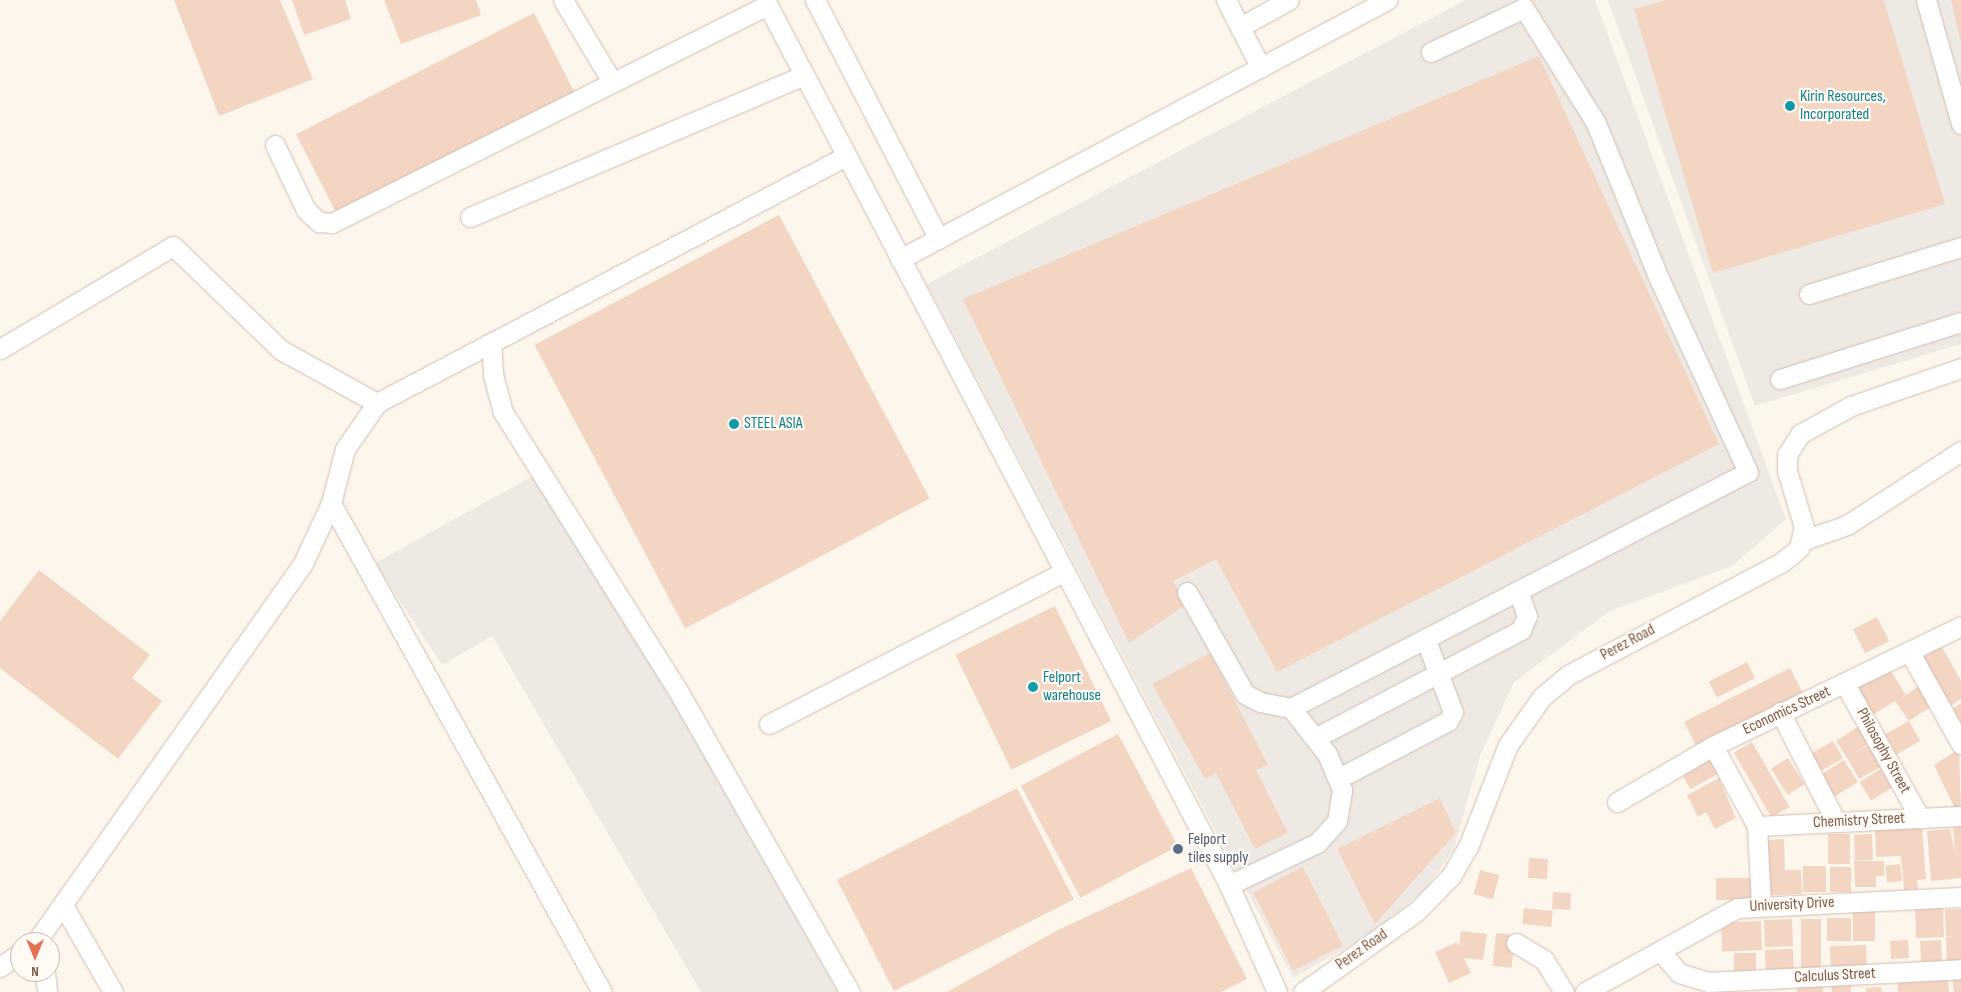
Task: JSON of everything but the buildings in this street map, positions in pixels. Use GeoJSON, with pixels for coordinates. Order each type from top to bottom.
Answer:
{"type":"FeatureCollection","features":[{"type":"Feature","properties":{"kind":"street"},"geometry":{"type":"LineString","coordinates":[[563,0],[611,80]]}},
{"type":"Feature","properties":{"kind":"street"},"geometry":{"type":"LineString","coordinates":[[815,0],[939,238]]}},
{"type":"Feature","properties":{"kind":"street"},"geometry":{"type":"LineString","coordinates":[[1226,0],[1261,68]]}},
{"type":"Feature","properties":{"kind":"street"},"geometry":{"type":"LineString","coordinates":[[1240,27],[1288,0]]}},
{"type":"Feature","properties":{"kind":"street"},"geometry":{"type":"LineString","coordinates":[[900,259],[1387,0]]}},
{"type":"Feature","properties":{"kind":"street"},"geometry":{"type":"LineString","coordinates":[[1926,0],[1961,124]]}},
{"type":"Feature","properties":{"kind":"street"},"geometry":{"type":"LineString","coordinates":[[275,145],[306,210],[319,222],[332,223],[766,3],[1229,885],[1277,992]]}},
{"type":"Feature","properties":{"kind":"street"},"geometry":{"type":"LineString","coordinates":[[1291,708],[1748,472],[1660,282],[1596,123],[1524,8],[1431,52]]}},
{"type":"Feature","properties":{"kind":"street"},"geometry":{"type":"LineString","coordinates":[[470,217],[804,75]]}},
{"type":"Feature","properties":{"kind":"street"},"geometry":{"type":"LineString","coordinates":[[46,932],[303,563],[331,503],[345,449],[377,404],[846,156]]}},
{"type":"Feature","properties":{"kind":"street"},"geometry":{"type":"LineString","coordinates":[[0,349],[173,246],[281,350],[377,404]]}},
{"type":"Feature","properties":{"kind":"street"},"geometry":{"type":"LineString","coordinates":[[1809,294],[1961,247]]}},
{"type":"Feature","properties":{"kind":"street"},"geometry":{"type":"LineString","coordinates":[[1780,379],[1961,322]]}},
{"type":"Feature","properties":{"kind":"street"},"geometry":{"type":"LineString","coordinates":[[491,343],[493,375],[503,412],[677,689],[850,992]]}},
{"type":"Feature","properties":{"kind":"street"},"geometry":{"type":"LineString","coordinates":[[1961,368],[1850,406],[1792,442],[1787,471],[1802,513],[1804,540],[1847,525],[1961,451]]}},
{"type":"Feature","properties":{"kind":"street"},"geometry":{"type":"LineString","coordinates":[[331,503],[602,992]]}},
{"type":"Feature","properties":{"kind":"street","name":"Perez Road"},"geometry":{"type":"LineString","coordinates":[[1303,992],[1417,911],[1451,876],[1468,847],[1508,745],[1542,697],[1568,675],[1782,562],[1804,540]]}},
{"type":"Feature","properties":{"kind":"street"},"geometry":{"type":"LineString","coordinates":[[769,724],[1064,572]]}},
{"type":"Feature","properties":{"kind":"street"},"geometry":{"type":"LineString","coordinates":[[1317,738],[1441,673],[1527,623],[1518,591]]}},
{"type":"Feature","properties":{"kind":"street"},"geometry":{"type":"LineString","coordinates":[[1188,592],[1245,694],[1260,702],[1291,708],[1317,738],[1339,778],[1342,790],[1337,821],[1317,843],[1229,885]]}},
{"type":"Feature","properties":{"kind":"street","name":"Economics Street"},"geometry":{"type":"LineString","coordinates":[[1617,802],[1713,746],[1780,712],[1845,684],[1961,626]]}},
{"type":"Feature","properties":{"kind":"street"},"geometry":{"type":"LineString","coordinates":[[1339,778],[1448,721],[1453,703],[1426,638]]}},
{"type":"Feature","properties":{"kind":"street"},"geometry":{"type":"LineString","coordinates":[[1908,651],[1961,744]]}},
{"type":"Feature","properties":{"kind":"street","name":"Philosophy Street"},"geometry":{"type":"LineString","coordinates":[[1845,684],[1920,818]]}},
{"type":"Feature","properties":{"kind":"street"},"geometry":{"type":"LineString","coordinates":[[1780,712],[1836,822]]}},
{"type":"Feature","properties":{"kind":"street"},"geometry":{"type":"LineString","coordinates":[[1713,746],[1757,826],[1760,906]]}},
{"type":"Feature","properties":{"kind":"street","name":"Chemistry Street"},"geometry":{"type":"LineString","coordinates":[[1757,826],[1961,816]]}},
{"type":"Feature","properties":{"kind":"street","name":"University Drive"},"geometry":{"type":"LineString","coordinates":[[1585,992],[1737,908],[1961,897]]}},
{"type":"Feature","properties":{"kind":"street"},"geometry":{"type":"LineString","coordinates":[[64,907],[113,992]]}},
{"type":"Feature","properties":{"kind":"street"},"geometry":{"type":"LineString","coordinates":[[1516,943],[1544,960],[1564,992]]}},
{"type":"Feature","properties":{"kind":"street","name":"Calculus Street"},"geometry":{"type":"LineString","coordinates":[[1660,951],[1679,973],[1708,982],[1961,969]]}},
{"type":"Feature","properties":{"kind":"shaded area"},"geometry":{"type":"Polygon","coordinates":[[[1466,0],[1595,0],[1786,519],[1732,566],[1610,611],[1514,682],[1480,756],[1454,849],[1425,890],[1372,933],[1293,978],[927,284],[1466,0]]]}},
{"type":"Feature","properties":{"kind":"shaded area"},"geometry":{"type":"Polygon","coordinates":[[[1608,0],[1961,0],[1961,344],[1755,406],[1608,0]]]}},
{"type":"Feature","properties":{"kind":"shaded area"},"geometry":{"type":"Polygon","coordinates":[[[542,471],[838,992],[701,992],[492,636],[442,665],[375,563],[542,471]]]}},
{"type":"Feature","properties":{"kind":"place","name":"Kirin Resources, Incorporated"},"geometry":{"type":"Point","coordinates":[1790,106]}},
{"type":"Feature","properties":{"kind":"place","name":"STEEL ASIA"},"geometry":{"type":"Point","coordinates":[734,424]}},
{"type":"Feature","properties":{"kind":"place","name":"Felport warehouse"},"geometry":{"type":"Point","coordinates":[1033,687]}},
{"type":"Feature","properties":{"kind":"place","name":"Felport tiles supply"},"geometry":{"type":"Point","coordinates":[1178,849]}}]}
